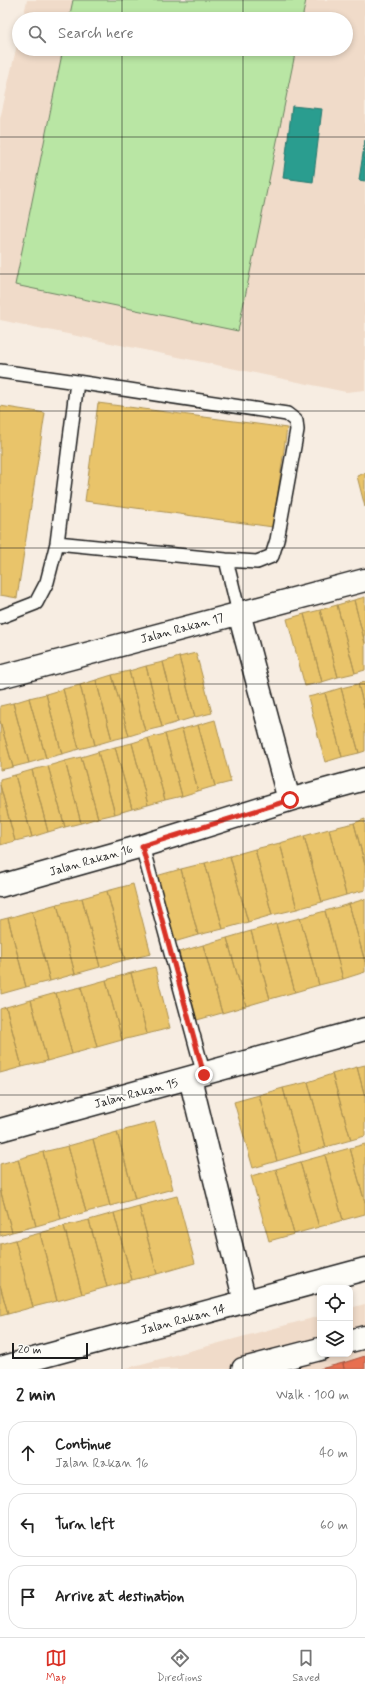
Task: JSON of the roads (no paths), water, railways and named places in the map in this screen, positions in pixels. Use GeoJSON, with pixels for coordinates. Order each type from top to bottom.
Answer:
{"type":"FeatureCollection","features":[{"type":"Feature","properties":{"kind":"street","name":"Jalan Rakan 17"},"geometry":{"type":"LineString","coordinates":[[0,677],[365,580]]}},
{"type":"Feature","properties":{"kind":"street"},"geometry":{"type":"LineString","coordinates":[[239,613],[290,800]]}},
{"type":"Feature","properties":{"kind":"street","name":"Jalan Rakan 16"},"geometry":{"type":"LineString","coordinates":[[0,886],[142,846],[365,778]]}},
{"type":"Feature","properties":{"kind":"street","name":"Jalan Rakan 15"},"geometry":{"type":"LineString","coordinates":[[0,1130],[365,1029]]}},
{"type":"Feature","properties":{"kind":"street"},"geometry":{"type":"LineString","coordinates":[[197,1076],[245,1302]]}},
{"type":"Feature","properties":{"kind":"street","name":"Jalan Rakan 14"},"geometry":{"type":"LineString","coordinates":[[0,1368],[365,1269]]}},
{"type":"Feature","properties":{"kind":"street"},"geometry":{"type":"LineString","coordinates":[[353,1340],[365,1337]]}},
{"type":"Feature","properties":{"kind":"street"},"geometry":{"type":"LineString","coordinates":[[243,1369],[317,1350]]}},
{"type":"Feature","properties":{"kind":"lane"},"geometry":{"type":"LineString","coordinates":[[0,372],[77,382],[287,414],[296,421],[297,430],[272,556],[257,562],[57,543]]}},
{"type":"Feature","properties":{"kind":"lane"},"geometry":{"type":"LineString","coordinates":[[0,617],[36,603],[48,582],[57,543],[77,382]]}},
{"type":"Feature","properties":{"kind":"lane"},"geometry":{"type":"LineString","coordinates":[[226,560],[239,613]]}},
{"type":"Feature","properties":{"kind":"lane"},"geometry":{"type":"LineString","coordinates":[[142,846],[197,1076]]}}]}
